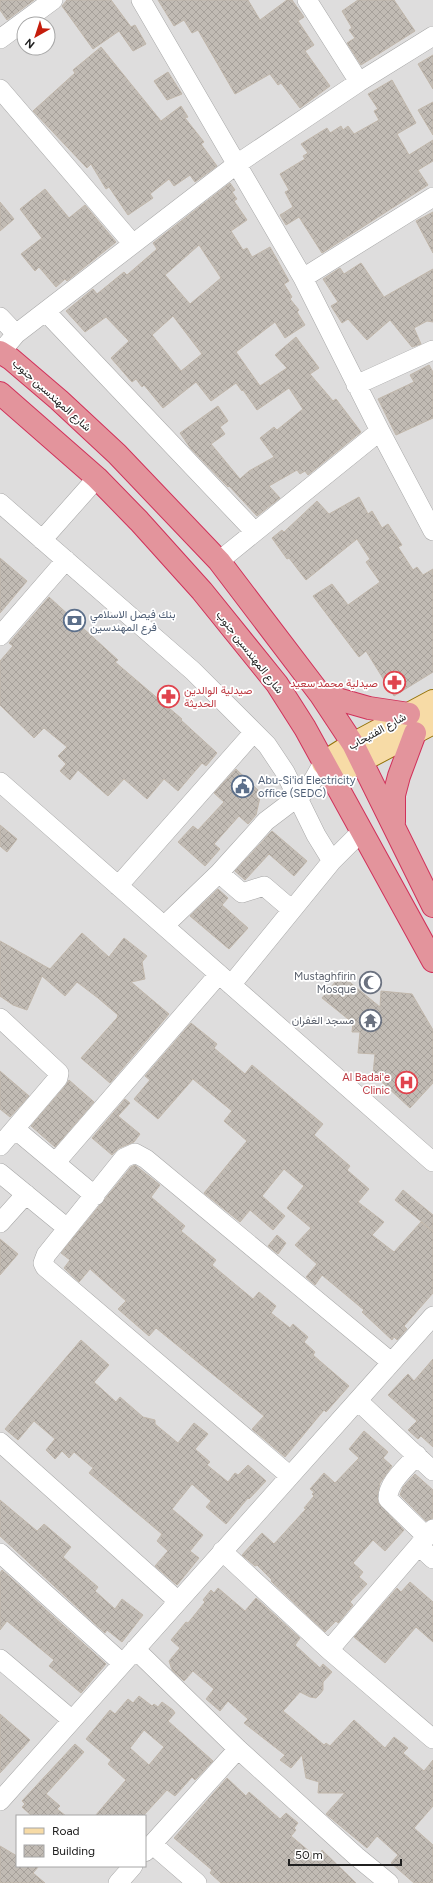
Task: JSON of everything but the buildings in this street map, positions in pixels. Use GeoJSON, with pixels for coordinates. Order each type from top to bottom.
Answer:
{"type":"FeatureCollection","features":[{"type":"Feature","properties":{"kind":"highway","name":"شارع المهندسين جنوب"},"geometry":{"type":"LineString","coordinates":[[0,352],[11,359],[59,400],[117,454],[219,561],[320,694],[357,753],[433,906]]}},
{"type":"Feature","properties":{"kind":"highway","name":"شارع المهندسين جنوب"},"geometry":{"type":"LineString","coordinates":[[0,393],[97,478],[139,521],[202,591],[277,684],[305,728],[323,773],[362,831],[433,961]]}},
{"type":"Feature","properties":{"kind":"highway"},"geometry":{"type":"LineString","coordinates":[[320,694],[419,723],[398,776],[394,796],[394,825]]}},
{"type":"Feature","properties":{"kind":"main road","name":"شارع الفتيحاب"},"geometry":{"type":"LineString","coordinates":[[323,773],[357,753],[419,723],[433,702]]}},
{"type":"Feature","properties":{"kind":"street"},"geometry":{"type":"LineString","coordinates":[[2,34],[53,0]]}},
{"type":"Feature","properties":{"kind":"street"},"geometry":{"type":"LineString","coordinates":[[141,0],[303,278],[356,385],[433,531]]}},
{"type":"Feature","properties":{"kind":"street"},"geometry":{"type":"LineString","coordinates":[[307,0],[359,82]]}},
{"type":"Feature","properties":{"kind":"street"},"geometry":{"type":"LineString","coordinates":[[0,352],[16,334],[237,164],[359,82],[433,36]]}},
{"type":"Feature","properties":{"kind":"street"},"geometry":{"type":"LineString","coordinates":[[0,89],[133,244]]}},
{"type":"Feature","properties":{"kind":"street"},"geometry":{"type":"LineString","coordinates":[[303,278],[433,197]]}},
{"type":"Feature","properties":{"kind":"street"},"geometry":{"type":"LineString","coordinates":[[46,312],[255,532]]}},
{"type":"Feature","properties":{"kind":"street"},"geometry":{"type":"LineString","coordinates":[[0,317],[16,334]]}},
{"type":"Feature","properties":{"kind":"street"},"geometry":{"type":"LineString","coordinates":[[356,385],[433,350]]}},
{"type":"Feature","properties":{"kind":"street"},"geometry":{"type":"LineString","coordinates":[[219,561],[380,431]]}},
{"type":"Feature","properties":{"kind":"street"},"geometry":{"type":"LineString","coordinates":[[42,540],[97,478]]}},
{"type":"Feature","properties":{"kind":"street"},"geometry":{"type":"LineString","coordinates":[[0,503],[192,671],[267,745],[285,772],[316,835],[332,861]]}},
{"type":"Feature","properties":{"kind":"street"},"geometry":{"type":"LineString","coordinates":[[0,636],[66,560]]}},
{"type":"Feature","properties":{"kind":"street"},"geometry":{"type":"LineString","coordinates":[[118,886],[254,732]]}},
{"type":"Feature","properties":{"kind":"street"},"geometry":{"type":"LineString","coordinates":[[164,926],[219,873],[266,821],[298,798],[323,773]]}},
{"type":"Feature","properties":{"kind":"street"},"geometry":{"type":"LineString","coordinates":[[0,782],[433,1162]]}},
{"type":"Feature","properties":{"kind":"street"},"geometry":{"type":"LineString","coordinates":[[56,1162],[225,979],[292,910],[332,861],[362,831]]}},
{"type":"Feature","properties":{"kind":"street"},"geometry":{"type":"LineString","coordinates":[[219,873],[242,893],[264,886],[292,910]]}},
{"type":"Feature","properties":{"kind":"street"},"geometry":{"type":"LineString","coordinates":[[0,1018],[59,1073],[58,1078],[0,1146]]}},
{"type":"Feature","properties":{"kind":"street"},"geometry":{"type":"LineString","coordinates":[[15,1129],[95,1196]]}},
{"type":"Feature","properties":{"kind":"street"},"geometry":{"type":"LineString","coordinates":[[290,1476],[47,1270],[43,1263],[67,1228],[95,1196],[124,1158],[135,1153],[142,1156],[391,1362]]}},
{"type":"Feature","properties":{"kind":"street"},"geometry":{"type":"LineString","coordinates":[[0,1173],[67,1228]]}},
{"type":"Feature","properties":{"kind":"street"},"geometry":{"type":"LineString","coordinates":[[0,1223],[26,1194]]}},
{"type":"Feature","properties":{"kind":"street"},"geometry":{"type":"LineString","coordinates":[[0,1801],[433,1316]]}},
{"type":"Feature","properties":{"kind":"street"},"geometry":{"type":"LineString","coordinates":[[358,1401],[433,1471]]}},
{"type":"Feature","properties":{"kind":"street"},"geometry":{"type":"LineString","coordinates":[[0,1443],[178,1601]]}},
{"type":"Feature","properties":{"kind":"street"},"geometry":{"type":"LineString","coordinates":[[417,1455],[393,1483],[388,1492],[388,1499],[426,1537],[433,1560]]}},
{"type":"Feature","properties":{"kind":"street"},"geometry":{"type":"LineString","coordinates":[[329,1650],[426,1537]]}},
{"type":"Feature","properties":{"kind":"street"},"geometry":{"type":"LineString","coordinates":[[222,1551],[329,1650],[433,1739]]}},
{"type":"Feature","properties":{"kind":"street"},"geometry":{"type":"LineString","coordinates":[[0,1553],[129,1656],[238,1748],[356,1856],[389,1883]]}},
{"type":"Feature","properties":{"kind":"street"},"geometry":{"type":"LineString","coordinates":[[0,1659],[72,1720]]}},
{"type":"Feature","properties":{"kind":"street"},"geometry":{"type":"LineString","coordinates":[[197,1883],[148,1848],[238,1748]]}},
{"type":"Feature","properties":{"kind":"street"},"geometry":{"type":"LineString","coordinates":[[118,1883],[132,1867]]}},
{"type":"Feature","properties":{"kind":"shaded area"},"geometry":{"type":"Polygon","coordinates":[[[0,0],[433,0],[433,1883],[0,1883],[0,0]]]}},
{"type":"Feature","properties":{"kind":"place","name":"بنك فيصل الاسلامي فرع المهندسين"},"geometry":{"type":"Point","coordinates":[75,620]}},
{"type":"Feature","properties":{"kind":"place","name":"صيدلية محمد سعيد"},"geometry":{"type":"Point","coordinates":[394,683]}},
{"type":"Feature","properties":{"kind":"place","name":"صيدلية الوالدين الحديثة"},"geometry":{"type":"Point","coordinates":[168,696]}},
{"type":"Feature","properties":{"kind":"place","name":"Abu-Si'id Electricity office (SEDC)"},"geometry":{"type":"Point","coordinates":[243,786]}},
{"type":"Feature","properties":{"kind":"place","name":"Mustaghfirin Mosque"},"geometry":{"type":"Point","coordinates":[371,982]}},
{"type":"Feature","properties":{"kind":"place","name":"مسجد الغفران"},"geometry":{"type":"Point","coordinates":[370,1020]}},
{"type":"Feature","properties":{"kind":"place","name":"Al Badai'e Clinic"},"geometry":{"type":"Point","coordinates":[406,1083]}}]}
